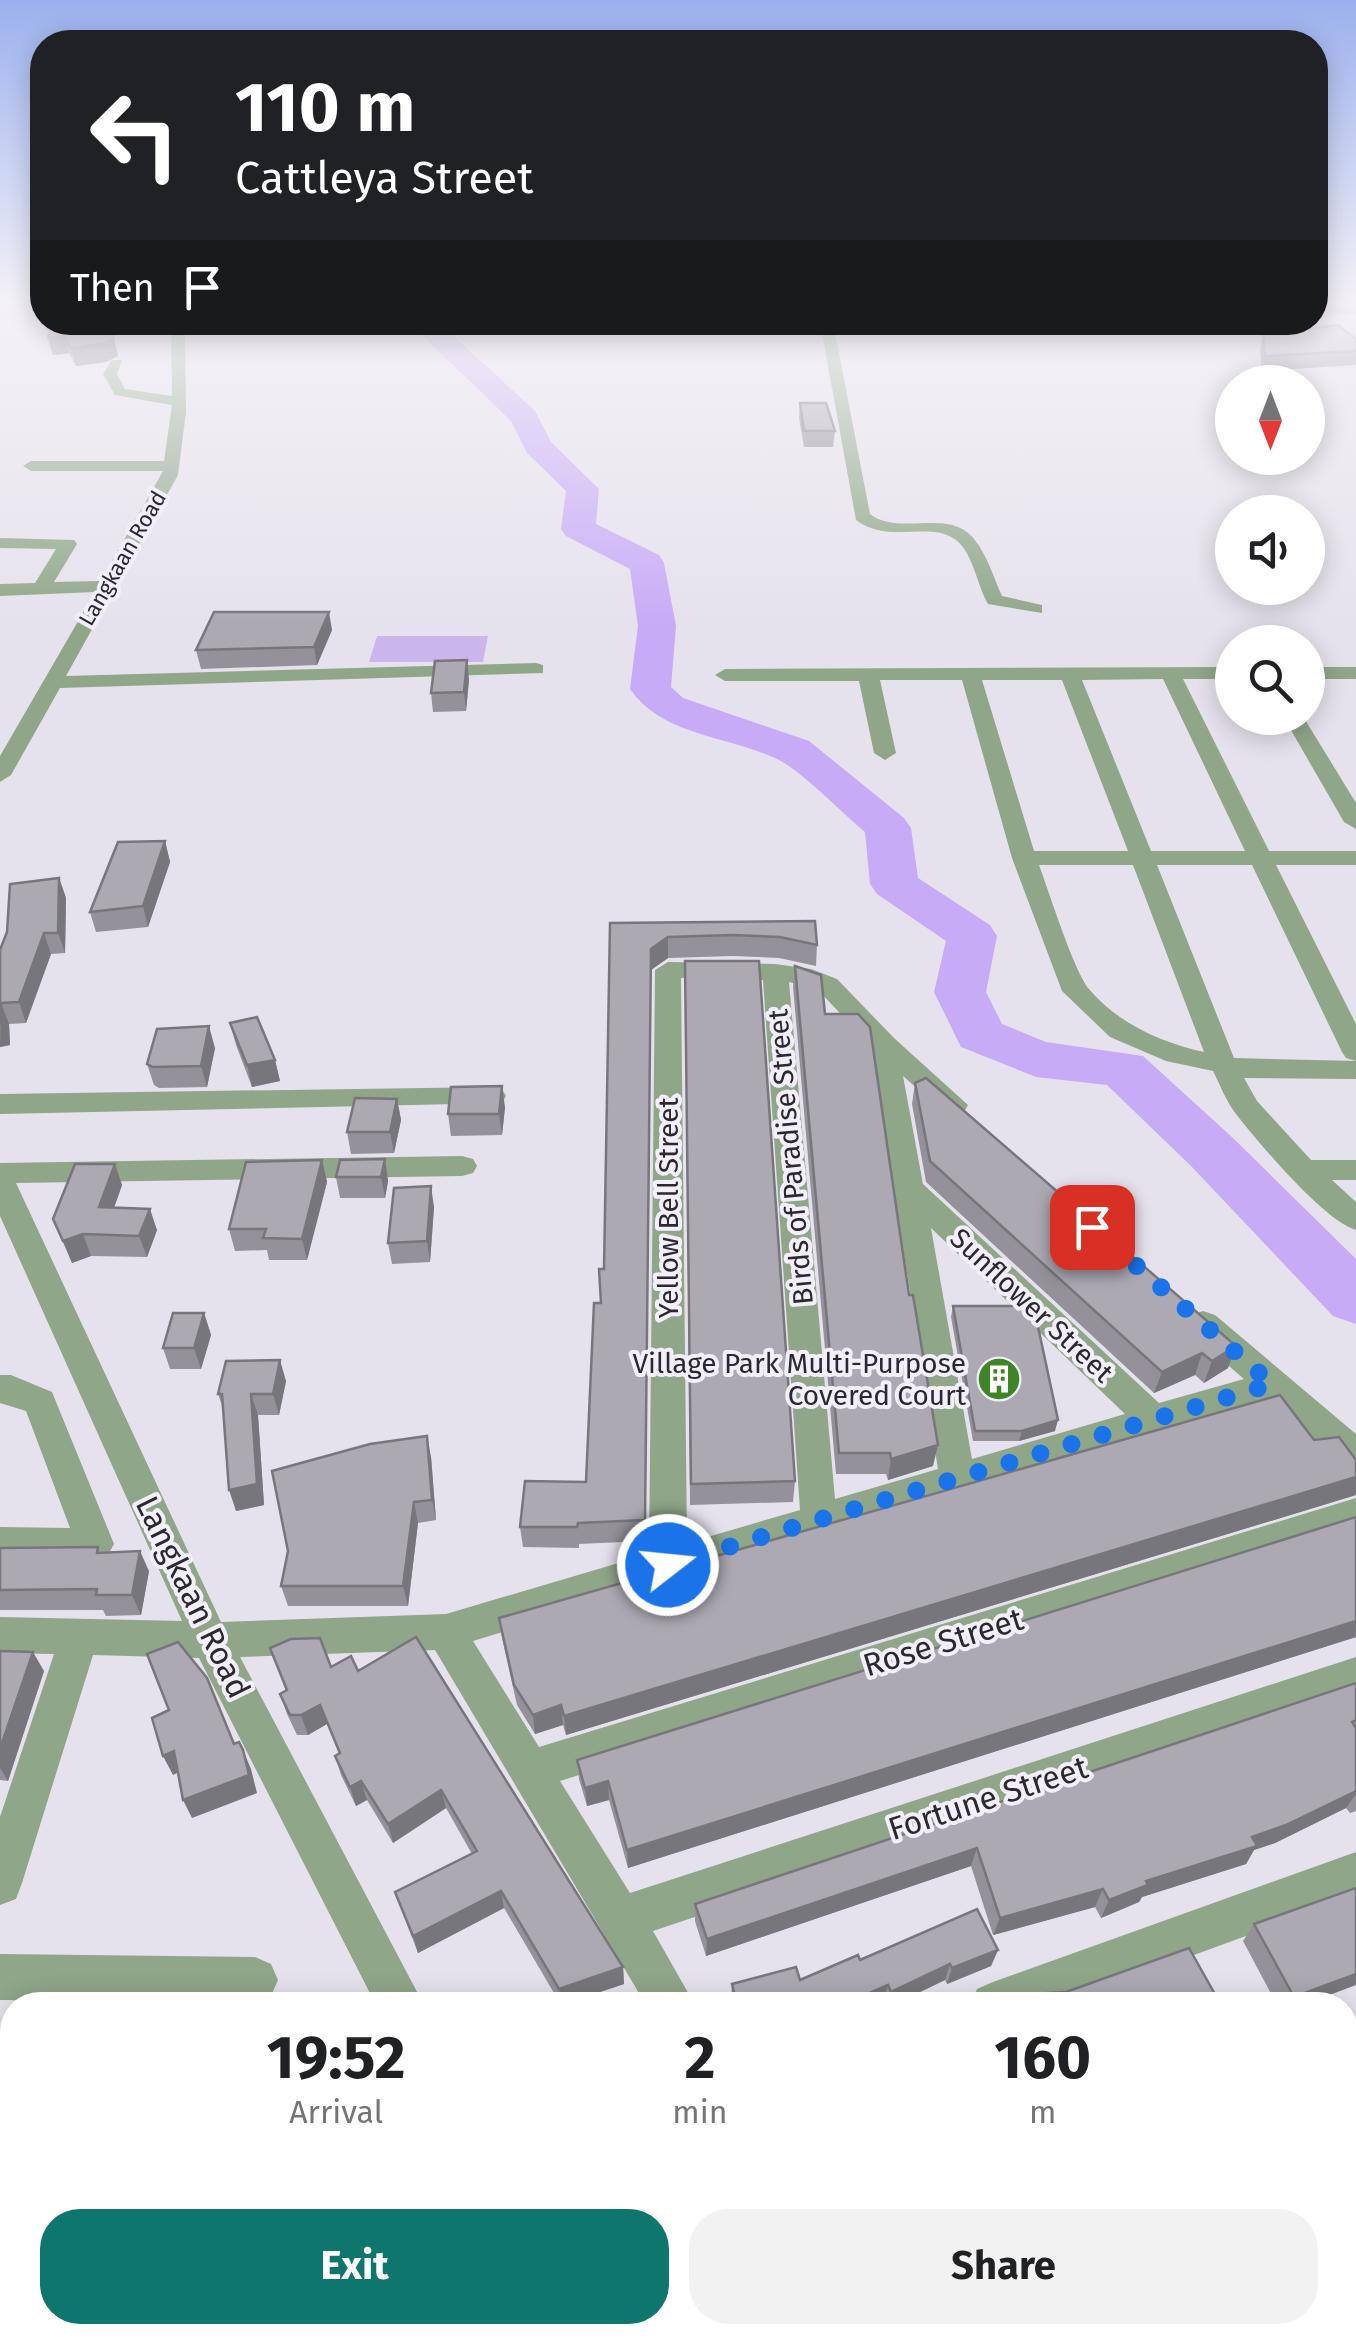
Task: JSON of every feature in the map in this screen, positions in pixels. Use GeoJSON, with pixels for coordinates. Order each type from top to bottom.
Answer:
{"type":"FeatureCollection","features":[{"type":"Feature","properties":{"kind":"street","name":"Langkaan Road"},"geometry":{"type":"LineString","coordinates":[[0,775],[101,591],[150,518],[172,466],[178,407]]}},
{"type":"Feature","properties":{"kind":"street"},"geometry":{"type":"LineString","coordinates":[[842,407],[862,516],[887,529],[955,532],[966,540],[995,600],[1035,609]]}},
{"type":"Feature","properties":{"kind":"street"},"geometry":{"type":"LineString","coordinates":[[32,466],[172,466]]}},
{"type":"Feature","properties":{"kind":"street"},"geometry":{"type":"LineString","coordinates":[[0,543],[68,544],[40,590]]}},
{"type":"Feature","properties":{"kind":"street"},"geometry":{"type":"LineString","coordinates":[[0,590],[40,590],[46,594],[101,591]]}},
{"type":"Feature","properties":{"kind":"street"},"geometry":{"type":"LineString","coordinates":[[51,682],[536,670]]}},
{"type":"Feature","properties":{"kind":"street"},"geometry":{"type":"LineString","coordinates":[[1170,673],[1356,1052]]}},
{"type":"Feature","properties":{"kind":"street"},"geometry":{"type":"LineString","coordinates":[[724,675],[1215,673]]}},
{"type":"Feature","properties":{"kind":"street"},"geometry":{"type":"LineString","coordinates":[[1325,673],[1356,673]]}},
{"type":"Feature","properties":{"kind":"street"},"geometry":{"type":"LineString","coordinates":[[868,674],[885,753]]}},
{"type":"Feature","properties":{"kind":"street"},"geometry":{"type":"LineString","coordinates":[[970,674],[1024,858],[1075,992],[1120,1030],[1176,1055],[1246,1069],[1356,1070]]}},
{"type":"Feature","properties":{"kind":"street"},"geometry":{"type":"LineString","coordinates":[[1070,674],[1223,1064],[1244,1106],[1303,1170],[1356,1218]]}},
{"type":"Feature","properties":{"kind":"street"},"geometry":{"type":"LineString","coordinates":[[1304,735],[1356,822]]}},
{"type":"Feature","properties":{"kind":"street"},"geometry":{"type":"LineString","coordinates":[[1024,858],[1356,858]]}},
{"type":"Feature","properties":{"kind":"street","name":"Yellow Bell Street"},"geometry":{"type":"LineString","coordinates":[[668,1565],[668,970],[774,972]]}},
{"type":"Feature","properties":{"kind":"street"},"geometry":{"type":"LineString","coordinates":[[774,972],[812,977],[828,985],[884,1044],[973,1122]]}},
{"type":"Feature","properties":{"kind":"street","name":"Birds of Paradise Street"},"geometry":{"type":"LineString","coordinates":[[774,972],[819,1522]]}},
{"type":"Feature","properties":{"kind":"street"},"geometry":{"type":"LineString","coordinates":[[884,1044],[958,1480]]}},
{"type":"Feature","properties":{"kind":"street"},"geometry":{"type":"LineString","coordinates":[[0,1104],[498,1096]]}},
{"type":"Feature","properties":{"kind":"street"},"geometry":{"type":"LineString","coordinates":[[2,1186],[462,1166]]}},
{"type":"Feature","properties":{"kind":"street"},"geometry":{"type":"LineString","coordinates":[[1303,1170],[1356,1170]]}},
{"type":"Feature","properties":{"kind":"street","name":"Langkaan Road"},"geometry":{"type":"LineString","coordinates":[[2,1186],[210,1640],[395,1992]]}},
{"type":"Feature","properties":{"kind":"street","name":"Sunflower Street"},"geometry":{"type":"LineString","coordinates":[[909,1190],[1155,1421]]}},
{"type":"Feature","properties":{"kind":"street"},"geometry":{"type":"LineString","coordinates":[[1182,1306],[1356,1455]]}},
{"type":"Feature","properties":{"kind":"street"},"geometry":{"type":"LineString","coordinates":[[0,1635],[210,1640],[446,1632],[1272,1384]]}},
{"type":"Feature","properties":{"kind":"street"},"geometry":{"type":"LineString","coordinates":[[0,1389],[11,1389],[40,1402],[96,1544],[0,1543]]}},
{"type":"Feature","properties":{"kind":"street","name":"Rose Street"},"geometry":{"type":"LineString","coordinates":[[530,1770],[1356,1514]]}},
{"type":"Feature","properties":{"kind":"street"},"geometry":{"type":"LineString","coordinates":[[446,1632],[664,1992]]}},
{"type":"Feature","properties":{"kind":"street"},"geometry":{"type":"LineString","coordinates":[[0,1883],[14,1796],[80,1636]]}},
{"type":"Feature","properties":{"kind":"street","name":"Fortune Street"},"geometry":{"type":"LineString","coordinates":[[620,1919],[1356,1676]]}},
{"type":"Feature","properties":{"kind":"street"},"geometry":{"type":"LineString","coordinates":[[1029,1992],[1356,1874]]}},
{"type":"Feature","properties":{"kind":"street"},"geometry":{"type":"LineString","coordinates":[[0,1978],[255,1980]]}},
{"type":"Feature","properties":{"kind":"shaded area"},"geometry":{"type":"Polygon","coordinates":[[[377,636],[488,636],[483,662],[369,662],[377,636]]]}},
{"type":"Feature","properties":{"kind":"building"},"geometry":{"type":"Polygon","coordinates":[[[801,407],[827,407],[835,431],[804,431],[801,407]]]}},
{"type":"Feature","properties":{"kind":"building"},"geometry":{"type":"Polygon","coordinates":[[[214,612],[329,612],[314,647],[196,650],[214,612]]]}},
{"type":"Feature","properties":{"kind":"building"},"geometry":{"type":"Polygon","coordinates":[[[467,660],[464,692],[431,693],[435,661],[467,660]]]}},
{"type":"Feature","properties":{"kind":"building"},"geometry":{"type":"Polygon","coordinates":[[[165,841],[143,906],[90,912],[118,842],[165,841]]]}},
{"type":"Feature","properties":{"kind":"building"},"geometry":{"type":"Polygon","coordinates":[[[59,878],[58,933],[44,933],[19,1002],[1,1003],[0,1024],[0,950],[7,932],[10,884],[59,878]]]}},
{"type":"Feature","properties":{"kind":"building"},"geometry":{"type":"Polygon","coordinates":[[[815,921],[817,945],[780,937],[733,935],[668,937],[651,949],[645,1520],[578,1523],[577,1527],[520,1527],[525,1481],[586,1482],[594,1303],[601,1303],[599,1269],[604,1269],[610,923],[815,921]]]}},
{"type":"Feature","properties":{"kind":"building"},"geometry":{"type":"Polygon","coordinates":[[[685,961],[759,961],[795,1481],[691,1484],[685,961]]]}},
{"type":"Feature","properties":{"kind":"building"},"geometry":{"type":"Polygon","coordinates":[[[795,966],[821,975],[825,1014],[858,1014],[870,1027],[909,1295],[913,1295],[938,1445],[891,1459],[890,1453],[839,1453],[795,966]]]}},
{"type":"Feature","properties":{"kind":"building"},"geometry":{"type":"Polygon","coordinates":[[[257,1017],[275,1060],[247,1065],[230,1023],[257,1017]]]}},
{"type":"Feature","properties":{"kind":"building"},"geometry":{"type":"Polygon","coordinates":[[[209,1026],[201,1066],[147,1064],[157,1029],[209,1026]]]}},
{"type":"Feature","properties":{"kind":"building"},"geometry":{"type":"Polygon","coordinates":[[[926,1078],[1236,1346],[1212,1361],[1202,1353],[1162,1372],[930,1161],[915,1083],[926,1078]]]}},
{"type":"Feature","properties":{"kind":"building"},"geometry":{"type":"Polygon","coordinates":[[[502,1086],[499,1114],[448,1114],[451,1087],[502,1086]]]}},
{"type":"Feature","properties":{"kind":"building"},"geometry":{"type":"Polygon","coordinates":[[[355,1098],[397,1099],[390,1132],[347,1132],[355,1098]]]}},
{"type":"Feature","properties":{"kind":"building"},"geometry":{"type":"Polygon","coordinates":[[[385,1159],[381,1177],[336,1177],[340,1160],[385,1159]]]}},
{"type":"Feature","properties":{"kind":"building"},"geometry":{"type":"Polygon","coordinates":[[[322,1160],[302,1239],[263,1238],[266,1229],[229,1229],[246,1162],[322,1160]]]}},
{"type":"Feature","properties":{"kind":"building"},"geometry":{"type":"Polygon","coordinates":[[[75,1164],[115,1164],[99,1207],[150,1209],[139,1236],[83,1234],[63,1241],[53,1219],[75,1164]]]}},
{"type":"Feature","properties":{"kind":"building"},"geometry":{"type":"Polygon","coordinates":[[[431,1186],[427,1241],[388,1243],[394,1188],[431,1186]]]}},
{"type":"Feature","properties":{"kind":"building","name":"Village Park Multi-Purpose Covered Court"},"geometry":{"type":"Polygon","coordinates":[[[953,1306],[1021,1306],[1037,1322],[1058,1420],[1022,1431],[975,1431],[953,1306]]]}},
{"type":"Feature","properties":{"kind":"building"},"geometry":{"type":"Polygon","coordinates":[[[173,1313],[204,1313],[194,1348],[163,1348],[173,1313]]]}},
{"type":"Feature","properties":{"kind":"building"},"geometry":{"type":"Polygon","coordinates":[[[280,1360],[273,1394],[251,1394],[257,1484],[229,1490],[222,1394],[218,1394],[226,1361],[280,1360]]]}},
{"type":"Feature","properties":{"kind":"building"},"geometry":{"type":"Polygon","coordinates":[[[1280,1395],[1314,1440],[1339,1437],[1356,1460],[1356,1477],[564,1716],[561,1705],[533,1715],[514,1685],[499,1618],[1280,1395]]]}},
{"type":"Feature","properties":{"kind":"building"},"geometry":{"type":"Polygon","coordinates":[[[427,1436],[432,1500],[414,1502],[403,1586],[281,1586],[288,1551],[272,1471],[370,1444],[427,1436]]]}},
{"type":"Feature","properties":{"kind":"building"},"geometry":{"type":"Polygon","coordinates":[[[1356,1517],[1356,1621],[627,1850],[608,1781],[585,1788],[577,1760],[1356,1517]]]}},
{"type":"Feature","properties":{"kind":"building"},"geometry":{"type":"Polygon","coordinates":[[[98,1547],[97,1553],[140,1551],[132,1595],[96,1595],[97,1589],[0,1590],[0,1548],[98,1547]]]}},
{"type":"Feature","properties":{"kind":"building"},"geometry":{"type":"Polygon","coordinates":[[[416,1637],[623,1967],[559,1989],[501,1891],[413,1936],[395,1892],[477,1851],[441,1790],[388,1824],[361,1781],[350,1787],[335,1756],[340,1753],[320,1705],[301,1715],[290,1715],[280,1694],[287,1690],[270,1648],[291,1639],[320,1638],[331,1667],[351,1656],[358,1671],[416,1637]]]}},
{"type":"Feature","properties":{"kind":"building"},"geometry":{"type":"Polygon","coordinates":[[[178,1642],[207,1678],[234,1744],[239,1742],[243,1750],[249,1775],[183,1800],[174,1751],[163,1756],[152,1718],[169,1710],[147,1654],[178,1642]]]}},
{"type":"Feature","properties":{"kind":"building"},"geometry":{"type":"Polygon","coordinates":[[[0,1651],[33,1652],[0,1749],[0,1651]]]}},
{"type":"Feature","properties":{"kind":"building"},"geometry":{"type":"Polygon","coordinates":[[[1356,1683],[1356,1720],[1352,1722],[1356,1728],[1356,1791],[1252,1837],[1257,1846],[1146,1881],[1148,1885],[1109,1900],[1103,1889],[1000,1918],[977,1848],[707,1939],[695,1904],[1356,1683]]]}},
{"type":"Feature","properties":{"kind":"building"},"geometry":{"type":"Polygon","coordinates":[[[1356,1888],[1356,1974],[1307,1992],[1291,1992],[1254,1924],[1356,1888]]]}},
{"type":"Feature","properties":{"kind":"building"},"geometry":{"type":"Polygon","coordinates":[[[977,1909],[998,1950],[952,1968],[950,1964],[891,1992],[888,1985],[872,1992],[734,1992],[732,1984],[796,1967],[800,1980],[858,1955],[860,1960],[977,1909]]]}},
{"type":"Feature","properties":{"kind":"building"},"geometry":{"type":"Polygon","coordinates":[[[1189,1948],[1214,1992],[1066,1992],[1189,1948]]]}},
{"type":"Feature","properties":{"kind":"waterway"},"geometry":{"type":"LineString","coordinates":[[514,407],[524,417],[538,446],[583,489],[578,529],[646,563],[657,626],[650,689],[668,707],[794,750],[888,828],[894,884],[972,936],[960,992],[980,1035],[1036,1059],[1123,1069],[1212,1152],[1356,1299]]}},
{"type":"Feature","properties":{"kind":"place","name":"Village Park Multi-Purpose Covered Court"},"geometry":{"type":"Point","coordinates":[999,1379]}},
{"type":"Feature","properties":{"kind":"route"},"geometry":{"type":"LineString","coordinates":[[668,1565],[1272,1384],[1092,1227]]}}]}
